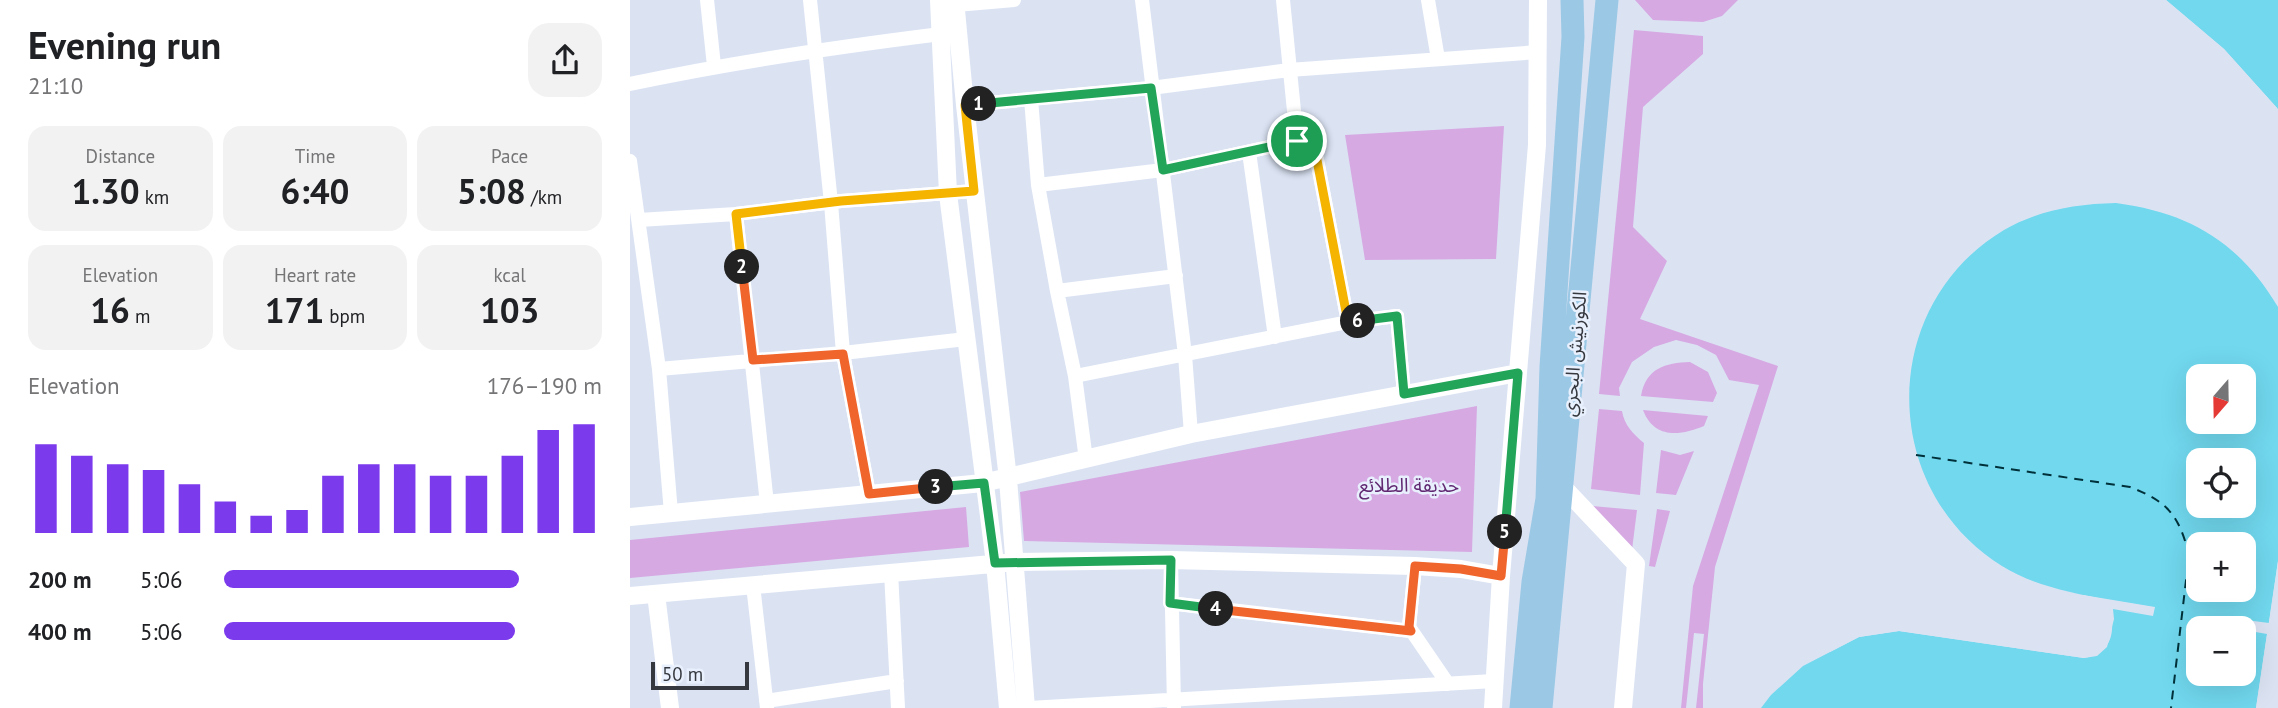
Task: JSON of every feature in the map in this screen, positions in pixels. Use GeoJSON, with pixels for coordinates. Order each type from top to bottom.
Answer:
{"type":"FeatureCollection","features":[{"type":"Feature","properties":{"kind":"main road","name":"الكورنيش البحري"},"geometry":{"type":"LineString","coordinates":[[1521,708],[1533,582],[1547,499],[1551,367],[1571,87],[1572,0]]}},
{"type":"Feature","properties":{"kind":"main road","name":"الكورنيش البحري"},"geometry":{"type":"LineString","coordinates":[[1541,708],[1607,0]]}},
{"type":"Feature","properties":{"kind":"street"},"geometry":{"type":"LineString","coordinates":[[707,0],[714,66]]}},
{"type":"Feature","properties":{"kind":"street"},"geometry":{"type":"LineString","coordinates":[[810,0],[843,354],[869,494]]}},
{"type":"Feature","properties":{"kind":"street"},"geometry":{"type":"LineString","coordinates":[[950,2],[1014,0]]}},
{"type":"Feature","properties":{"kind":"street"},"geometry":{"type":"LineString","coordinates":[[1142,0],[1185,355],[1191,434]]}},
{"type":"Feature","properties":{"kind":"street"},"geometry":{"type":"LineString","coordinates":[[1283,0],[1297,141],[1316,155],[1348,322]]}},
{"type":"Feature","properties":{"kind":"street"},"geometry":{"type":"LineString","coordinates":[[1428,0],[1438,59]]}},
{"type":"Feature","properties":{"kind":"street"},"geometry":{"type":"LineString","coordinates":[[1493,708],[1501,576],[1537,145],[1538,0]]}},
{"type":"Feature","properties":{"kind":"street"},"geometry":{"type":"LineString","coordinates":[[950,2],[941,34],[948,194],[995,563],[1008,708]]}},
{"type":"Feature","properties":{"kind":"street"},"geometry":{"type":"LineString","coordinates":[[950,2],[965,105],[1008,478],[1027,708],[1174,704],[1494,681]]}},
{"type":"Feature","properties":{"kind":"street"},"geometry":{"type":"LineString","coordinates":[[630,84],[714,66],[941,34]]}},
{"type":"Feature","properties":{"kind":"street"},"geometry":{"type":"LineString","coordinates":[[965,105],[1151,88],[1289,70],[1539,52]]}},
{"type":"Feature","properties":{"kind":"street"},"geometry":{"type":"LineString","coordinates":[[1031,99],[1038,185],[1075,376],[1086,460]]}},
{"type":"Feature","properties":{"kind":"street"},"geometry":{"type":"LineString","coordinates":[[1038,185],[1163,170],[1297,141]]}},
{"type":"Feature","properties":{"kind":"street"},"geometry":{"type":"LineString","coordinates":[[1249,152],[1275,337]]}},
{"type":"Feature","properties":{"kind":"street"},"geometry":{"type":"LineString","coordinates":[[630,161],[659,369],[671,513]]}},
{"type":"Feature","properties":{"kind":"street"},"geometry":{"type":"LineString","coordinates":[[639,220],[736,214],[974,191]]}},
{"type":"Feature","properties":{"kind":"street"},"geometry":{"type":"LineString","coordinates":[[736,214],[767,504]]}},
{"type":"Feature","properties":{"kind":"street"},"geometry":{"type":"LineString","coordinates":[[1057,291],[1176,276]]}},
{"type":"Feature","properties":{"kind":"street"},"geometry":{"type":"LineString","coordinates":[[1075,376],[1348,322],[1397,316],[1404,394]]}},
{"type":"Feature","properties":{"kind":"street"},"geometry":{"type":"LineString","coordinates":[[659,369],[843,354],[966,339]]}},
{"type":"Feature","properties":{"kind":"street"},"geometry":{"type":"LineString","coordinates":[[630,517],[984,483],[1191,434],[1518,373]]}},
{"type":"Feature","properties":{"kind":"street"},"geometry":{"type":"LineString","coordinates":[[1563,487],[1636,564],[1623,708]]}},
{"type":"Feature","properties":{"kind":"street"},"geometry":{"type":"LineString","coordinates":[[630,596],[1015,562],[1171,560],[1415,566],[1461,569],[1501,576]]}},
{"type":"Feature","properties":{"kind":"street"},"geometry":{"type":"LineString","coordinates":[[1171,560],[1174,704]]}},
{"type":"Feature","properties":{"kind":"street"},"geometry":{"type":"LineString","coordinates":[[1415,566],[1409,627],[1448,684]]}},
{"type":"Feature","properties":{"kind":"street"},"geometry":{"type":"LineString","coordinates":[[891,572],[898,708]]}},
{"type":"Feature","properties":{"kind":"street"},"geometry":{"type":"LineString","coordinates":[[753,585],[767,704],[897,681]]}},
{"type":"Feature","properties":{"kind":"street"},"geometry":{"type":"LineString","coordinates":[[656,594],[670,708]]}},
{"type":"Feature","properties":{"kind":"street"},"geometry":{"type":"LineString","coordinates":[[1170,603],[1411,631]]}},
{"type":"Feature","properties":{"kind":"green space"},"geometry":{"type":"Polygon","coordinates":[[[1635,0],[1738,0],[1722,16],[1703,22],[1653,20],[1635,0]]]}},
{"type":"Feature","properties":{"kind":"green space"},"geometry":{"type":"Polygon","coordinates":[[[1634,30],[1703,36],[1703,54],[1643,107],[1633,227],[1667,261],[1640,319],[1778,366],[1715,567],[1703,708],[1696,708],[1704,634],[1694,633],[1686,708],[1681,708],[1693,586],[1759,385],[1729,380],[1716,355],[1697,345],[1676,340],[1654,347],[1632,362],[1619,388],[1620,396],[1599,394],[1634,30]]]}},
{"type":"Feature","properties":{"kind":"green space"},"geometry":{"type":"Polygon","coordinates":[[[1504,126],[1496,259],[1365,260],[1345,135],[1504,126]]]}},
{"type":"Feature","properties":{"kind":"green space"},"geometry":{"type":"Polygon","coordinates":[[[1690,362],[1708,372],[1717,393],[1713,402],[1641,396],[1652,373],[1665,366],[1690,362]]]}},
{"type":"Feature","properties":{"kind":"green space","name":"حديقة الطلائع"},"geometry":{"type":"Polygon","coordinates":[[[1477,406],[1472,552],[1024,541],[1020,492],[1477,406]]]}},
{"type":"Feature","properties":{"kind":"green space"},"geometry":{"type":"Polygon","coordinates":[[[1599,409],[1622,411],[1630,429],[1644,443],[1640,495],[1591,489],[1599,409]]]}},
{"type":"Feature","properties":{"kind":"green space"},"geometry":{"type":"Polygon","coordinates":[[[1643,410],[1708,416],[1704,426],[1686,432],[1669,433],[1654,426],[1643,410]]]}},
{"type":"Feature","properties":{"kind":"green space"},"geometry":{"type":"Polygon","coordinates":[[[1661,450],[1680,455],[1694,451],[1676,495],[1656,493],[1661,450]]]}},
{"type":"Feature","properties":{"kind":"green space"},"geometry":{"type":"Polygon","coordinates":[[[1581,505],[1637,510],[1631,558],[1581,505]]]}},
{"type":"Feature","properties":{"kind":"green space"},"geometry":{"type":"Polygon","coordinates":[[[966,507],[969,547],[630,578],[630,540],[966,507]]]}},
{"type":"Feature","properties":{"kind":"green space"},"geometry":{"type":"Polygon","coordinates":[[[1657,509],[1670,511],[1655,567],[1649,566],[1657,509]]]}},
{"type":"Feature","properties":{"kind":"water"},"geometry":{"type":"Polygon","coordinates":[[[2166,0],[2278,0],[2278,109],[2224,49],[2166,0]]]}},
{"type":"Feature","properties":{"kind":"water"},"geometry":{"type":"Polygon","coordinates":[[[2116,203],[2167,214],[2189,223],[2229,248],[2263,284],[2278,307],[2278,561],[2256,708],[1761,708],[1771,695],[1803,666],[1859,637],[1899,631],[2084,658],[2095,655],[2108,644],[2112,619],[2107,600],[2053,588],[2027,579],[2002,566],[1961,533],[1932,492],[1915,446],[1909,397],[1915,349],[1933,303],[1963,263],[2004,230],[2017,223],[2072,207],[2116,203]]]}},
{"type":"Feature","properties":{"kind":"pier"},"geometry":{"type":"Polygon","coordinates":[[[2162,0],[2166,0],[2224,49],[2277,108],[2278,113],[2222,52],[2162,0]]]}},
{"type":"Feature","properties":{"kind":"pier"},"geometry":{"type":"Polygon","coordinates":[[[2278,561],[2278,585],[2260,708],[2256,708],[2267,634],[2256,632],[2256,621],[2269,623],[2278,561]]]}},
{"type":"Feature","properties":{"kind":"pier"},"geometry":{"type":"Polygon","coordinates":[[[2083,595],[2155,607],[2153,616],[2113,609],[2114,619],[2107,647],[2097,656],[2084,658],[1899,631],[1859,637],[1830,652],[1829,648],[1858,633],[1899,628],[2084,654],[2096,652],[2104,645],[2110,610],[2105,603],[2083,598],[2083,595]]]}},
{"type":"Feature","properties":{"kind":"ferry route"},"geometry":{"type":"LineString","coordinates":[[1916,455],[2130,487],[2163,505],[2176,520],[2189,555],[2171,708]]}},
{"type":"Feature","properties":{"kind":"route"},"geometry":{"type":"LineString","coordinates":[[1151,88],[1163,170],[1297,141],[1316,155],[1348,322],[1397,316],[1404,394],[1518,373],[1501,576],[1461,569],[1415,566],[1409,627],[1411,631],[1170,603],[1171,560],[995,563],[984,483],[869,494],[843,354],[753,360],[736,214],[841,201],[974,191],[965,105],[1151,88]]}}]}
